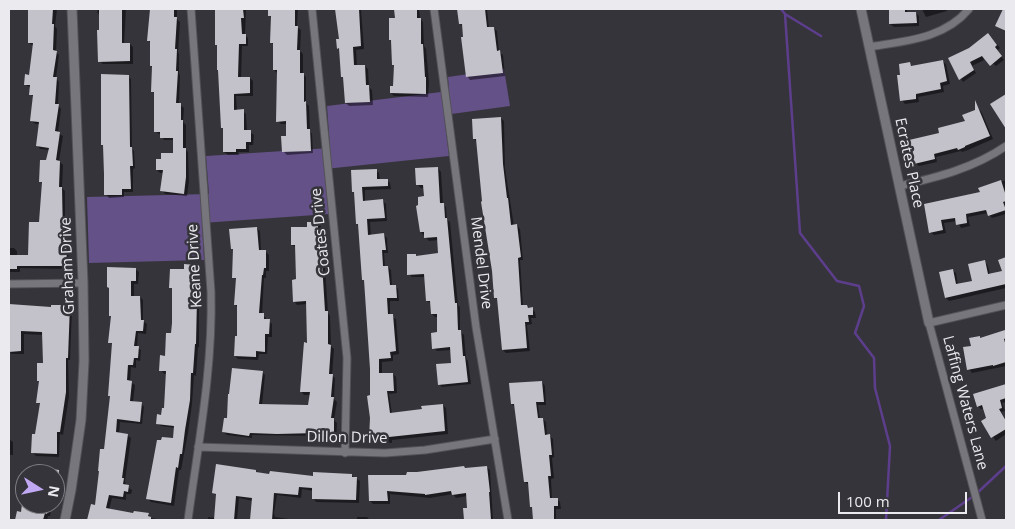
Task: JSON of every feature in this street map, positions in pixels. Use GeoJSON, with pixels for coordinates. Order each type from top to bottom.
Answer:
{"type":"FeatureCollection","features":[{"type":"Feature","properties":{"kind":"street","name":"Graham Drive"},"geometry":{"type":"LineString","coordinates":[[65,520],[81,420],[84,361],[83,283],[72,9]]}},
{"type":"Feature","properties":{"kind":"street","name":"Keane Drive"},"geometry":{"type":"LineString","coordinates":[[188,520],[209,366],[212,309],[191,9]]}},
{"type":"Feature","properties":{"kind":"street","name":"Coates Drive"},"geometry":{"type":"LineString","coordinates":[[312,9],[347,358],[345,453]]}},
{"type":"Feature","properties":{"kind":"street","name":"Mendel Drive"},"geometry":{"type":"LineString","coordinates":[[434,9],[476,327],[508,520]]}},
{"type":"Feature","properties":{"kind":"street","name":"Ecrates Place"},"geometry":{"type":"LineString","coordinates":[[860,9],[929,323]]}},
{"type":"Feature","properties":{"kind":"street"},"geometry":{"type":"LineString","coordinates":[[869,47],[931,35],[955,22],[968,9]]}},
{"type":"Feature","properties":{"kind":"street"},"geometry":{"type":"LineString","coordinates":[[900,186],[944,175],[963,168],[993,155],[1006,146]]}},
{"type":"Feature","properties":{"kind":"street"},"geometry":{"type":"LineString","coordinates":[[9,284],[83,283]]}},
{"type":"Feature","properties":{"kind":"street"},"geometry":{"type":"LineString","coordinates":[[929,323],[1006,305]]}},
{"type":"Feature","properties":{"kind":"street","name":"Laffing Waters Lane"},"geometry":{"type":"LineString","coordinates":[[929,323],[982,520]]}},
{"type":"Feature","properties":{"kind":"street","name":"Dillon Drive"},"geometry":{"type":"LineString","coordinates":[[198,447],[345,453],[405,452],[494,439]]}},
{"type":"Feature","properties":{"kind":"shaded area"},"geometry":{"type":"Polygon","coordinates":[[[504,69],[510,106],[444,115],[449,156],[325,169],[329,214],[202,223],[204,260],[89,263],[87,197],[209,194],[206,156],[330,148],[327,106],[449,91],[448,77],[504,69]]]}},
{"type":"Feature","properties":{"kind":"building"},"geometry":{"type":"Polygon","coordinates":[[[28,9],[53,9],[53,50],[57,51],[53,77],[57,77],[55,104],[59,104],[55,131],[60,132],[56,160],[60,161],[59,187],[62,187],[63,238],[66,238],[67,266],[17,266],[17,269],[9,269],[9,255],[28,255],[29,222],[39,222],[42,182],[39,182],[40,160],[46,160],[49,148],[36,146],[39,122],[30,121],[33,95],[29,95],[30,85],[24,85],[25,74],[29,75],[33,43],[28,43],[28,9]]]}},
{"type":"Feature","properties":{"kind":"building"},"geometry":{"type":"Polygon","coordinates":[[[99,9],[122,9],[122,43],[130,43],[130,61],[98,62],[97,30],[99,30],[99,9]]]}},
{"type":"Feature","properties":{"kind":"building"},"geometry":{"type":"Polygon","coordinates":[[[150,9],[174,9],[174,17],[177,17],[175,49],[177,49],[176,71],[178,71],[176,103],[181,103],[183,148],[186,148],[184,194],[160,191],[163,170],[156,170],[156,159],[161,159],[161,153],[173,153],[173,138],[160,138],[160,132],[154,132],[154,92],[151,92],[152,66],[150,66],[150,41],[147,41],[150,9]]]}},
{"type":"Feature","properties":{"kind":"building"},"geometry":{"type":"Polygon","coordinates":[[[215,9],[243,9],[244,18],[241,18],[242,34],[246,34],[246,44],[239,44],[238,77],[250,77],[250,93],[234,94],[234,110],[244,109],[244,130],[251,130],[251,142],[246,142],[246,149],[236,149],[236,152],[223,152],[217,45],[215,45],[215,9]]]}},
{"type":"Feature","properties":{"kind":"building"},"geometry":{"type":"Polygon","coordinates":[[[268,9],[295,9],[295,26],[298,26],[297,50],[300,50],[300,73],[304,73],[304,102],[306,101],[307,129],[310,129],[311,151],[282,152],[281,136],[286,136],[286,121],[276,122],[277,70],[273,70],[273,43],[270,43],[271,16],[268,16],[268,9]]]}},
{"type":"Feature","properties":{"kind":"building"},"geometry":{"type":"Polygon","coordinates":[[[335,9],[359,9],[361,46],[353,47],[354,65],[365,65],[366,85],[369,85],[370,102],[345,103],[339,48],[337,49],[336,39],[339,39],[335,9]]]}},
{"type":"Feature","properties":{"kind":"building"},"geometry":{"type":"Polygon","coordinates":[[[394,9],[417,9],[417,18],[421,18],[421,44],[423,44],[426,94],[390,93],[390,86],[393,86],[394,65],[392,65],[391,40],[389,40],[389,18],[395,18],[394,9]]]}},
{"type":"Feature","properties":{"kind":"building"},"geometry":{"type":"Polygon","coordinates":[[[457,9],[485,9],[487,27],[494,27],[497,51],[500,50],[503,73],[466,77],[461,37],[463,37],[462,24],[459,24],[457,9]]]}},
{"type":"Feature","properties":{"kind":"building"},"geometry":{"type":"Polygon","coordinates":[[[889,9],[905,9],[905,12],[916,12],[917,23],[889,24],[889,9]]]}},
{"type":"Feature","properties":{"kind":"building"},"geometry":{"type":"Polygon","coordinates":[[[1003,9],[1006,9],[1006,31],[995,26],[1003,9]]]}},
{"type":"Feature","properties":{"kind":"building"},"geometry":{"type":"Polygon","coordinates":[[[988,33],[1002,56],[990,66],[982,56],[970,62],[974,70],[959,80],[948,58],[969,48],[988,33]]]}},
{"type":"Feature","properties":{"kind":"building"},"geometry":{"type":"Polygon","coordinates":[[[943,60],[947,81],[940,83],[941,89],[916,94],[916,99],[900,101],[897,75],[900,75],[899,64],[910,62],[911,66],[943,60]]]}},
{"type":"Feature","properties":{"kind":"building"},"geometry":{"type":"Polygon","coordinates":[[[101,74],[129,75],[130,147],[132,147],[133,166],[130,166],[131,189],[122,189],[122,195],[104,195],[103,145],[101,145],[101,74]]]}},
{"type":"Feature","properties":{"kind":"building"},"geometry":{"type":"Polygon","coordinates":[[[1006,94],[1006,129],[990,104],[1006,94]]]}},
{"type":"Feature","properties":{"kind":"building"},"geometry":{"type":"Polygon","coordinates":[[[975,100],[990,136],[958,150],[957,148],[934,154],[935,159],[914,164],[909,140],[939,133],[938,128],[965,121],[962,115],[975,110],[975,100]]]}},
{"type":"Feature","properties":{"kind":"building"},"geometry":{"type":"Polygon","coordinates":[[[501,117],[507,198],[511,225],[517,224],[521,257],[518,258],[521,305],[527,305],[528,308],[533,307],[533,315],[528,315],[529,322],[525,322],[527,348],[502,350],[497,298],[494,298],[492,271],[481,202],[476,139],[473,139],[472,119],[501,117]]]}},
{"type":"Feature","properties":{"kind":"building"},"geometry":{"type":"Polygon","coordinates":[[[438,167],[440,203],[444,203],[445,218],[447,218],[455,303],[457,303],[458,330],[461,330],[468,382],[438,385],[436,364],[451,363],[450,347],[432,349],[431,333],[437,332],[437,314],[431,314],[430,301],[426,301],[424,274],[407,275],[407,254],[416,254],[416,256],[438,253],[437,237],[424,238],[424,232],[420,232],[416,206],[418,205],[418,197],[424,196],[423,185],[416,185],[415,168],[438,167]]]}},
{"type":"Feature","properties":{"kind":"building"},"geometry":{"type":"Polygon","coordinates":[[[377,169],[377,179],[388,179],[388,186],[362,187],[363,201],[383,199],[385,218],[367,219],[368,235],[384,233],[386,250],[382,250],[383,266],[388,266],[390,285],[396,285],[397,298],[387,298],[388,314],[393,314],[396,351],[390,352],[391,358],[379,359],[379,373],[393,373],[394,391],[387,391],[390,413],[422,409],[421,406],[443,404],[445,431],[389,437],[389,440],[369,439],[370,418],[367,396],[370,395],[370,369],[364,280],[362,280],[358,224],[356,224],[351,170],[377,169]]]}},
{"type":"Feature","properties":{"kind":"building"},"geometry":{"type":"Polygon","coordinates":[[[1001,180],[1006,196],[1006,201],[1003,202],[1006,210],[988,216],[986,210],[966,214],[967,223],[956,225],[955,218],[941,220],[943,230],[929,233],[924,204],[980,192],[978,188],[1001,180]]]}},
{"type":"Feature","properties":{"kind":"building"},"geometry":{"type":"Polygon","coordinates":[[[307,222],[318,222],[318,247],[321,247],[325,311],[328,311],[328,344],[331,345],[329,374],[333,374],[331,397],[334,397],[331,418],[334,418],[334,439],[317,438],[317,433],[250,433],[249,436],[222,432],[224,418],[227,418],[232,368],[263,371],[259,404],[308,405],[310,392],[300,392],[304,342],[307,343],[306,301],[293,302],[292,280],[296,279],[295,245],[291,245],[291,227],[307,227],[307,222]]]}},
{"type":"Feature","properties":{"kind":"building"},"geometry":{"type":"Polygon","coordinates":[[[257,227],[259,250],[266,250],[266,268],[264,268],[262,275],[259,313],[264,313],[264,319],[270,319],[269,334],[265,334],[265,352],[256,351],[256,357],[234,356],[235,336],[237,336],[237,305],[234,305],[236,278],[232,278],[233,249],[231,249],[229,229],[257,227]]]}},
{"type":"Feature","properties":{"kind":"building"},"geometry":{"type":"Polygon","coordinates":[[[1006,257],[1006,284],[945,298],[939,272],[953,269],[956,284],[972,281],[968,264],[985,260],[988,274],[1002,271],[998,260],[1006,257]]]}},
{"type":"Feature","properties":{"kind":"building"},"geometry":{"type":"Polygon","coordinates":[[[184,264],[195,265],[194,298],[197,298],[196,344],[182,454],[180,454],[178,468],[176,467],[171,503],[146,499],[157,440],[161,440],[162,437],[173,438],[174,426],[156,424],[157,414],[161,415],[162,408],[164,408],[166,371],[159,371],[160,355],[165,356],[166,333],[171,333],[172,288],[169,288],[170,269],[184,269],[184,264]]]}},
{"type":"Feature","properties":{"kind":"building"},"geometry":{"type":"Polygon","coordinates":[[[107,267],[136,268],[136,281],[131,281],[131,296],[140,296],[141,320],[144,320],[143,331],[136,331],[134,346],[139,346],[138,358],[134,358],[133,365],[128,365],[127,380],[132,381],[130,401],[142,402],[140,422],[117,419],[116,432],[128,434],[122,478],[124,478],[123,484],[129,485],[128,492],[124,491],[123,497],[109,495],[106,508],[133,513],[134,511],[149,513],[148,516],[151,517],[151,520],[87,520],[91,504],[95,505],[100,449],[104,449],[110,396],[108,396],[112,343],[108,343],[111,316],[109,316],[107,267]]]}},
{"type":"Feature","properties":{"kind":"building"},"geometry":{"type":"Polygon","coordinates":[[[9,304],[51,307],[51,305],[70,305],[68,358],[66,358],[66,392],[60,432],[57,432],[57,454],[31,453],[32,434],[35,434],[40,403],[36,403],[39,381],[37,381],[37,363],[43,363],[42,332],[21,331],[21,351],[9,352],[9,304]]]}},
{"type":"Feature","properties":{"kind":"building"},"geometry":{"type":"Polygon","coordinates":[[[1005,330],[1006,362],[967,370],[963,347],[971,346],[969,338],[980,336],[980,338],[1005,330]]]}},
{"type":"Feature","properties":{"kind":"building"},"geometry":{"type":"Polygon","coordinates":[[[542,381],[544,402],[536,402],[538,418],[543,418],[545,435],[550,434],[551,476],[548,476],[550,498],[558,498],[558,506],[554,506],[554,520],[533,520],[528,482],[524,482],[514,404],[511,404],[509,383],[542,381]]]}},
{"type":"Feature","properties":{"kind":"building"},"geometry":{"type":"Polygon","coordinates":[[[1006,384],[1006,398],[1000,400],[1002,408],[999,409],[1006,421],[1006,429],[991,438],[981,421],[986,418],[982,405],[977,407],[973,394],[1006,384]]]}},
{"type":"Feature","properties":{"kind":"building"},"geometry":{"type":"Polygon","coordinates":[[[216,464],[256,470],[256,472],[269,474],[270,471],[313,476],[313,472],[352,474],[352,477],[357,477],[356,500],[312,499],[312,488],[299,487],[298,495],[274,493],[272,520],[250,520],[252,498],[236,496],[234,520],[214,520],[216,494],[212,493],[216,464]]]}},
{"type":"Feature","properties":{"kind":"building"},"geometry":{"type":"Polygon","coordinates":[[[464,466],[465,468],[487,466],[491,520],[464,520],[463,508],[467,508],[466,493],[452,495],[451,491],[425,495],[387,491],[388,501],[369,501],[368,475],[406,475],[407,472],[464,466]]]}},
{"type":"Feature","properties":{"kind":"building"},"geometry":{"type":"Polygon","coordinates":[[[16,514],[45,514],[43,520],[15,520],[16,514]]]}},
{"type":"Feature","properties":{"kind":"waterway"},"geometry":{"type":"LineString","coordinates":[[781,9],[785,14],[800,233],[837,281],[859,286],[864,306],[855,333],[874,358],[875,388],[890,446],[886,520]]}},
{"type":"Feature","properties":{"kind":"waterway"},"geometry":{"type":"LineString","coordinates":[[785,14],[821,36]]}},
{"type":"Feature","properties":{"kind":"waterway"},"geometry":{"type":"LineString","coordinates":[[939,520],[975,495],[1006,466]]}}]}
